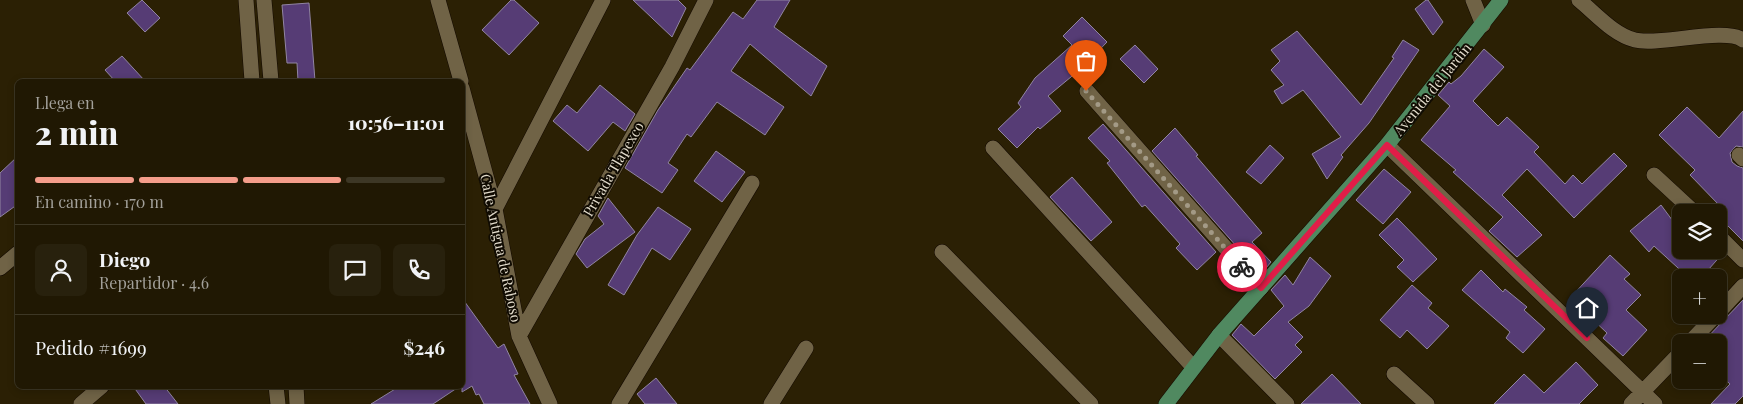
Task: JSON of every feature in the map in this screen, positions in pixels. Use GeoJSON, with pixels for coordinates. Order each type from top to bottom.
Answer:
{"type":"FeatureCollection","features":[{"type":"Feature","properties":{"kind":"main road","name":"Avenida del Jardín"},"geometry":{"type":"LineString","coordinates":[[1166,404],[1219,335],[1387,145],[1501,0]]}},
{"type":"Feature","properties":{"kind":"street"},"geometry":{"type":"LineString","coordinates":[[246,0],[252,79]]}},
{"type":"Feature","properties":{"kind":"street"},"geometry":{"type":"LineString","coordinates":[[264,0],[272,79]]}},
{"type":"Feature","properties":{"kind":"street"},"geometry":{"type":"LineString","coordinates":[[438,0],[460,79]]}},
{"type":"Feature","properties":{"kind":"street"},"geometry":{"type":"LineString","coordinates":[[496,209],[603,0]]}},
{"type":"Feature","properties":{"kind":"street","name":"Privada Tlapexco"},"geometry":{"type":"LineString","coordinates":[[519,336],[672,67],[706,0]]}},
{"type":"Feature","properties":{"kind":"street"},"geometry":{"type":"LineString","coordinates":[[1472,0],[1483,25]]}},
{"type":"Feature","properties":{"kind":"street"},"geometry":{"type":"LineString","coordinates":[[1579,0],[1623,36],[1638,41],[1720,36],[1740,37],[1743,40]]}},
{"type":"Feature","properties":{"kind":"street"},"geometry":{"type":"LineString","coordinates":[[1086,91],[1261,288]]}},
{"type":"Feature","properties":{"kind":"street","name":"Calle Antigua de Raboso"},"geometry":{"type":"LineString","coordinates":[[465,99],[496,209],[519,336],[550,404]]}},
{"type":"Feature","properties":{"kind":"street"},"geometry":{"type":"LineString","coordinates":[[1387,145],[1655,404]]}},
{"type":"Feature","properties":{"kind":"street"},"geometry":{"type":"LineString","coordinates":[[993,148],[1193,367]]}},
{"type":"Feature","properties":{"kind":"street"},"geometry":{"type":"LineString","coordinates":[[1654,174],[1686,204]]}},
{"type":"Feature","properties":{"kind":"street"},"geometry":{"type":"LineString","coordinates":[[619,404],[752,183]]}},
{"type":"Feature","properties":{"kind":"street"},"geometry":{"type":"LineString","coordinates":[[1727,244],[1743,260]]}},
{"type":"Feature","properties":{"kind":"street"},"geometry":{"type":"LineString","coordinates":[[942,252],[1091,404]]}},
{"type":"Feature","properties":{"kind":"street"},"geometry":{"type":"LineString","coordinates":[[0,268],[15,256]]}},
{"type":"Feature","properties":{"kind":"street"},"geometry":{"type":"LineString","coordinates":[[1727,303],[1743,286]]}},
{"type":"Feature","properties":{"kind":"street"},"geometry":{"type":"LineString","coordinates":[[1698,334],[1707,324]]}},
{"type":"Feature","properties":{"kind":"street"},"geometry":{"type":"LineString","coordinates":[[1219,335],[1287,404]]}},
{"type":"Feature","properties":{"kind":"street"},"geometry":{"type":"LineString","coordinates":[[771,404],[806,348]]}},
{"type":"Feature","properties":{"kind":"street"},"geometry":{"type":"LineString","coordinates":[[1631,404],[1672,362]]}},
{"type":"Feature","properties":{"kind":"street"},"geometry":{"type":"LineString","coordinates":[[1394,374],[1427,404]]}},
{"type":"Feature","properties":{"kind":"street"},"geometry":{"type":"LineString","coordinates":[[81,404],[98,389]]}},
{"type":"Feature","properties":{"kind":"street"},"geometry":{"type":"LineString","coordinates":[[276,389],[278,404]]}},
{"type":"Feature","properties":{"kind":"street"},"geometry":{"type":"LineString","coordinates":[[296,389],[297,404]]}},
{"type":"Feature","properties":{"kind":"building"},"geometry":{"type":"Polygon","coordinates":[[[142,0],[160,18],[145,32],[127,13],[142,0]]]}},
{"type":"Feature","properties":{"kind":"building"},"geometry":{"type":"Polygon","coordinates":[[[511,0],[514,0],[539,23],[509,55],[482,30],[511,0]]]}},
{"type":"Feature","properties":{"kind":"building"},"geometry":{"type":"Polygon","coordinates":[[[633,0],[678,0],[686,8],[672,37],[633,0]]]}},
{"type":"Feature","properties":{"kind":"building"},"geometry":{"type":"Polygon","coordinates":[[[757,0],[790,0],[774,27],[827,66],[811,96],[750,44],[731,71],[784,107],[765,135],[717,102],[691,137],[687,134],[668,163],[678,170],[662,193],[625,168],[658,110],[687,68],[690,70],[733,12],[743,19],[757,0]]]}},
{"type":"Feature","properties":{"kind":"building"},"geometry":{"type":"Polygon","coordinates":[[[1428,0],[1443,22],[1433,35],[1415,9],[1428,0]]]}},
{"type":"Feature","properties":{"kind":"building"},"geometry":{"type":"Polygon","coordinates":[[[309,3],[315,79],[298,79],[297,63],[287,63],[282,5],[309,3]]]}},
{"type":"Feature","properties":{"kind":"building"},"geometry":{"type":"Polygon","coordinates":[[[1082,17],[1107,42],[1083,67],[1048,96],[1061,111],[1040,129],[1038,127],[1017,148],[998,129],[1021,107],[1018,103],[1035,78],[1072,45],[1063,36],[1082,17]]]}},
{"type":"Feature","properties":{"kind":"building"},"geometry":{"type":"Polygon","coordinates":[[[1297,31],[1361,105],[1394,58],[1392,57],[1403,40],[1419,50],[1369,123],[1341,155],[1343,157],[1327,179],[1312,154],[1341,137],[1303,90],[1282,104],[1274,91],[1284,85],[1271,70],[1280,61],[1271,50],[1297,31]]]}},
{"type":"Feature","properties":{"kind":"building"},"geometry":{"type":"Polygon","coordinates":[[[1135,45],[1158,69],[1144,83],[1120,59],[1135,45]]]}},
{"type":"Feature","properties":{"kind":"building"},"geometry":{"type":"Polygon","coordinates":[[[1484,49],[1504,67],[1473,101],[1498,126],[1507,117],[1539,147],[1534,152],[1565,184],[1573,175],[1582,184],[1614,153],[1627,166],[1574,218],[1527,169],[1502,195],[1542,235],[1517,257],[1489,231],[1503,217],[1453,172],[1456,170],[1421,140],[1450,106],[1438,95],[1449,82],[1451,84],[1461,76],[1484,49]]]}},
{"type":"Feature","properties":{"kind":"building"},"geometry":{"type":"Polygon","coordinates":[[[122,56],[143,79],[113,79],[105,70],[122,56]]]}},
{"type":"Feature","properties":{"kind":"building"},"geometry":{"type":"Polygon","coordinates":[[[600,85],[635,114],[625,131],[613,122],[588,151],[553,121],[567,105],[577,113],[600,85]]]}},
{"type":"Feature","properties":{"kind":"building"},"geometry":{"type":"Polygon","coordinates":[[[1687,107],[1719,138],[1743,111],[1743,147],[1736,146],[1730,153],[1732,162],[1743,168],[1743,241],[1727,225],[1727,204],[1718,204],[1690,175],[1695,170],[1659,135],[1687,107]]]}},
{"type":"Feature","properties":{"kind":"building"},"geometry":{"type":"Polygon","coordinates":[[[1103,124],[1216,252],[1197,270],[1176,248],[1180,244],[1145,205],[1142,207],[1107,163],[1110,161],[1088,138],[1103,124]]]}},
{"type":"Feature","properties":{"kind":"building"},"geometry":{"type":"Polygon","coordinates":[[[1175,128],[1198,155],[1196,156],[1262,233],[1252,242],[1271,262],[1261,274],[1152,151],[1175,128]]]}},
{"type":"Feature","properties":{"kind":"building"},"geometry":{"type":"Polygon","coordinates":[[[1270,145],[1284,158],[1261,184],[1246,172],[1270,145]]]}},
{"type":"Feature","properties":{"kind":"building"},"geometry":{"type":"Polygon","coordinates":[[[716,151],[745,172],[722,202],[694,181],[716,151]]]}},
{"type":"Feature","properties":{"kind":"building"},"geometry":{"type":"Polygon","coordinates":[[[15,159],[15,206],[0,217],[0,173],[15,159]]]}},
{"type":"Feature","properties":{"kind":"building"},"geometry":{"type":"Polygon","coordinates":[[[1384,169],[1411,192],[1383,224],[1356,200],[1384,169]]]}},
{"type":"Feature","properties":{"kind":"building"},"geometry":{"type":"Polygon","coordinates":[[[1072,177],[1112,222],[1091,241],[1050,197],[1072,177]]]}},
{"type":"Feature","properties":{"kind":"building"},"geometry":{"type":"Polygon","coordinates":[[[608,198],[635,232],[587,268],[576,254],[585,239],[604,224],[598,216],[608,198]]]}},
{"type":"Feature","properties":{"kind":"building"},"geometry":{"type":"Polygon","coordinates":[[[1661,205],[1672,220],[1672,259],[1718,259],[1709,269],[1679,269],[1654,246],[1649,252],[1630,231],[1661,205]]]}},
{"type":"Feature","properties":{"kind":"building"},"geometry":{"type":"Polygon","coordinates":[[[658,207],[691,229],[670,260],[652,248],[624,295],[608,285],[637,235],[658,207]]]}},
{"type":"Feature","properties":{"kind":"building"},"geometry":{"type":"Polygon","coordinates":[[[1397,218],[1437,259],[1413,282],[1397,267],[1404,260],[1379,235],[1397,218]]]}},
{"type":"Feature","properties":{"kind":"building"},"geometry":{"type":"Polygon","coordinates":[[[1610,255],[1630,274],[1624,279],[1641,295],[1626,310],[1647,330],[1623,356],[1603,338],[1607,333],[1570,298],[1610,255]]]}},
{"type":"Feature","properties":{"kind":"building"},"geometry":{"type":"Polygon","coordinates":[[[1310,257],[1331,276],[1309,306],[1288,322],[1303,337],[1295,345],[1302,352],[1275,379],[1232,335],[1241,324],[1254,336],[1284,306],[1271,290],[1285,275],[1293,285],[1310,257]]]}},
{"type":"Feature","properties":{"kind":"building"},"geometry":{"type":"Polygon","coordinates":[[[1481,270],[1503,292],[1505,289],[1527,307],[1524,310],[1545,329],[1523,353],[1506,338],[1510,332],[1462,290],[1481,270]]]}},
{"type":"Feature","properties":{"kind":"building"},"geometry":{"type":"Polygon","coordinates":[[[1412,285],[1432,303],[1428,308],[1449,326],[1427,349],[1407,330],[1400,338],[1380,320],[1412,285]]]}},
{"type":"Feature","properties":{"kind":"building"},"geometry":{"type":"Polygon","coordinates":[[[1743,300],[1743,396],[1735,404],[1711,404],[1730,384],[1727,381],[1727,334],[1711,334],[1720,324],[1727,324],[1727,317],[1743,300]]]}},
{"type":"Feature","properties":{"kind":"building"},"geometry":{"type":"Polygon","coordinates":[[[465,302],[498,348],[504,344],[518,374],[514,375],[530,404],[484,404],[479,394],[476,395],[472,386],[462,392],[462,389],[465,389],[465,302]]]}},
{"type":"Feature","properties":{"kind":"building"},"geometry":{"type":"Polygon","coordinates":[[[1576,362],[1598,385],[1579,404],[1494,404],[1524,374],[1544,393],[1576,362]]]}},
{"type":"Feature","properties":{"kind":"building"},"geometry":{"type":"Polygon","coordinates":[[[1332,374],[1361,404],[1301,404],[1332,374]]]}},
{"type":"Feature","properties":{"kind":"building"},"geometry":{"type":"Polygon","coordinates":[[[656,378],[677,404],[645,404],[637,394],[656,378]]]}},
{"type":"Feature","properties":{"kind":"building"},"geometry":{"type":"Polygon","coordinates":[[[135,389],[166,389],[178,404],[146,404],[135,389]]]}},
{"type":"Feature","properties":{"kind":"building"},"geometry":{"type":"Polygon","coordinates":[[[395,389],[456,389],[433,404],[371,404],[395,389]]]}},
{"type":"Feature","properties":{"kind":"way so far"},"geometry":{"type":"LineString","coordinates":[[1086,91],[1242,267]]}},
{"type":"Feature","properties":{"kind":"route"},"geometry":{"type":"LineString","coordinates":[[1242,267],[1261,288],[1387,145],[1587,338]]}}]}
